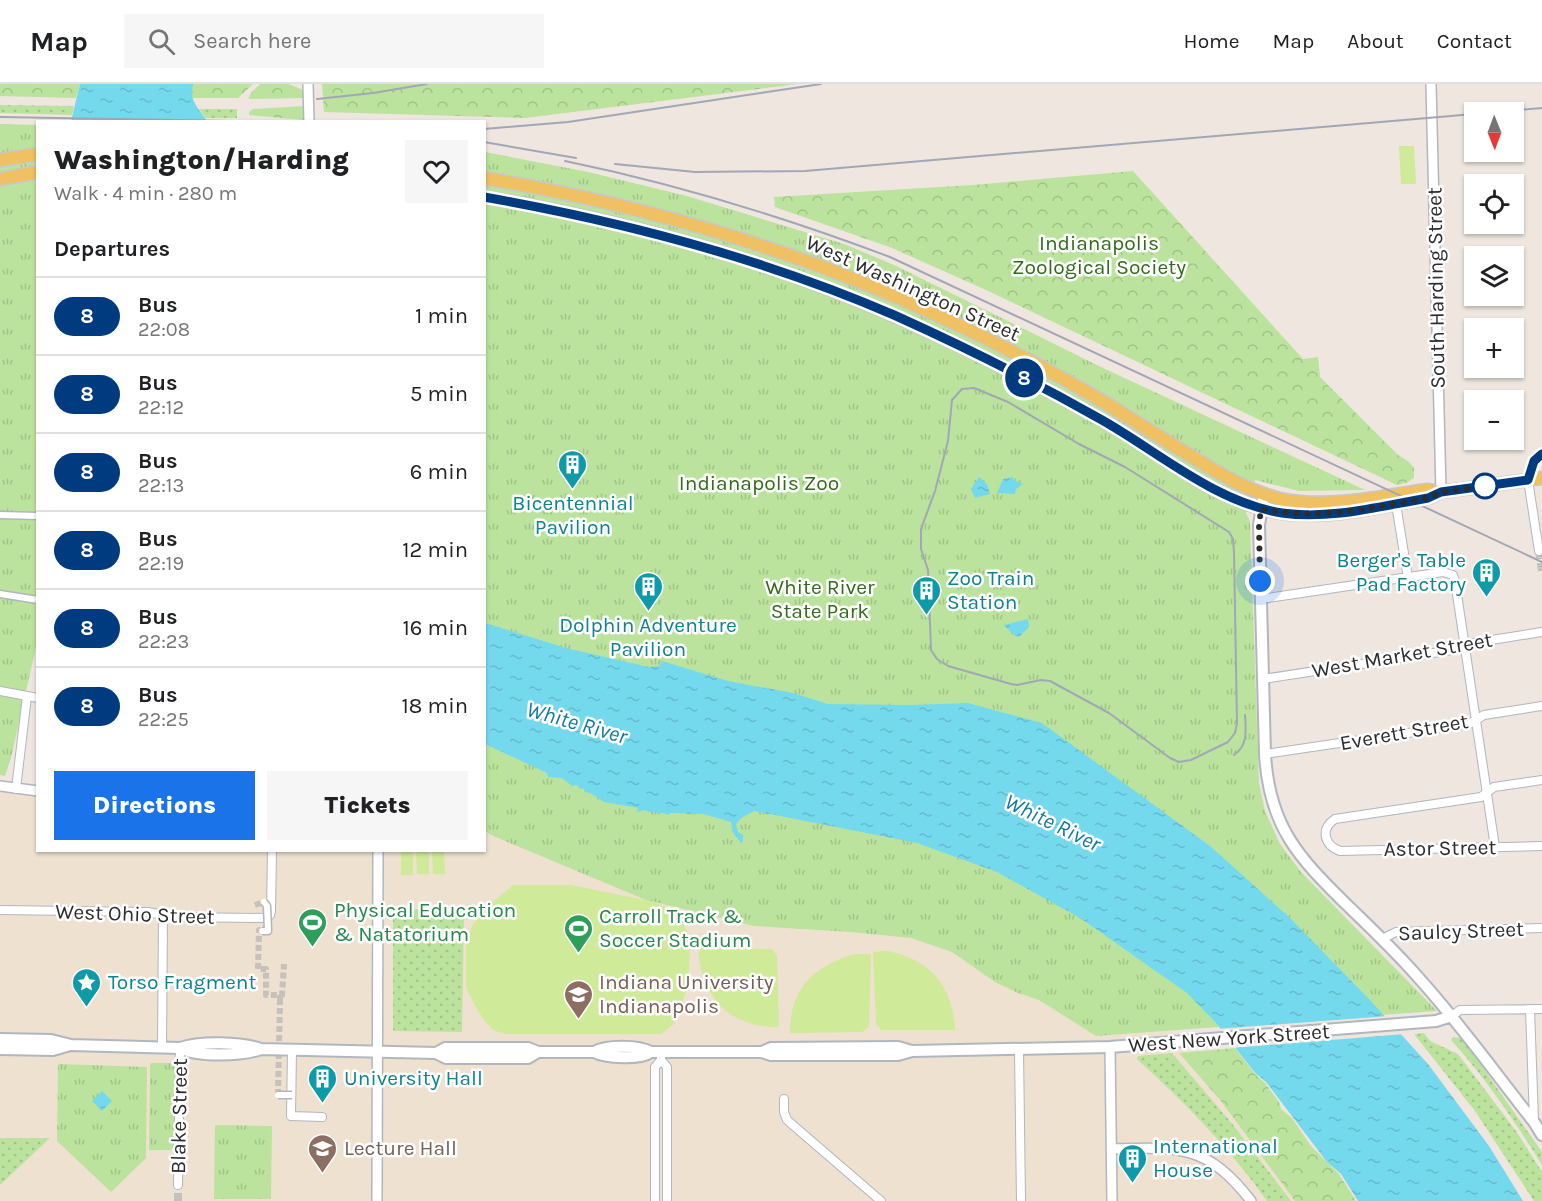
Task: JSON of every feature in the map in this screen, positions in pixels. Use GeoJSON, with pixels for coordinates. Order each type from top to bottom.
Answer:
{"type":"FeatureCollection","features":[{"type":"Feature","properties":{"kind":"main road"},"geometry":{"type":"LineString","coordinates":[[0,160],[36,154]]}},
{"type":"Feature","properties":{"kind":"main road"},"geometry":{"type":"LineString","coordinates":[[0,179],[36,172]]}},
{"type":"Feature","properties":{"kind":"main road","name":"West Washington Street"},"geometry":{"type":"LineString","coordinates":[[486,178],[561,192],[682,222],[790,255],[860,282],[958,325],[1024,358],[1110,406],[1230,480],[1264,494],[1293,501],[1320,503],[1427,490],[1441,492],[1542,478]]}},
{"type":"Feature","properties":{"kind":"main road","name":"West Washington Street"},"geometry":{"type":"LineString","coordinates":[[486,197],[559,210],[675,238],[768,267],[834,291],[891,314],[982,357],[1102,420],[1223,494],[1261,509],[1283,513],[1312,514],[1395,504],[1428,498],[1441,492]]}},
{"type":"Feature","properties":{"kind":"main road"},"geometry":{"type":"LineString","coordinates":[[1264,494],[1259,525],[1265,754],[1270,797],[1291,843],[1308,866],[1382,939],[1452,1016],[1542,1135]]}},
{"type":"Feature","properties":{"kind":"main road","name":"West New York Street"},"geometry":{"type":"LineString","coordinates":[[0,1039],[51,1040],[71,1045],[180,1048],[189,1044],[248,1045],[261,1049],[436,1053],[445,1048],[528,1048],[538,1052],[594,1052],[601,1047],[644,1048],[658,1055],[762,1052],[771,1048],[898,1047],[912,1051],[1019,1050],[1127,1046],[1436,1022],[1452,1016]]}},
{"type":"Feature","properties":{"kind":"main road","name":"West New York Street"},"geometry":{"type":"LineString","coordinates":[[0,1049],[53,1050],[71,1045]]}},
{"type":"Feature","properties":{"kind":"street"},"geometry":{"type":"LineString","coordinates":[[308,84],[309,120]]}},
{"type":"Feature","properties":{"kind":"street","name":"South Harding Street"},"geometry":{"type":"LineString","coordinates":[[1431,84],[1441,492]]}},
{"type":"Feature","properties":{"kind":"street"},"geometry":{"type":"LineString","coordinates":[[1528,480],[1539,551]]}},
{"type":"Feature","properties":{"kind":"street"},"geometry":{"type":"LineString","coordinates":[[1395,504],[1408,578]]}},
{"type":"Feature","properties":{"kind":"street"},"geometry":{"type":"LineString","coordinates":[[0,515],[36,516]]}},
{"type":"Feature","properties":{"kind":"street"},"geometry":{"type":"LineString","coordinates":[[1261,599],[1443,572],[1450,573],[1455,581],[1466,646],[1496,847]]}},
{"type":"Feature","properties":{"kind":"street"},"geometry":{"type":"LineString","coordinates":[[0,594],[36,600]]}},
{"type":"Feature","properties":{"kind":"street","name":"West Market Street"},"geometry":{"type":"LineString","coordinates":[[1263,679],[1459,649],[1473,642],[1542,632]]}},
{"type":"Feature","properties":{"kind":"street"},"geometry":{"type":"LineString","coordinates":[[0,691],[36,698]]}},
{"type":"Feature","properties":{"kind":"street"},"geometry":{"type":"LineString","coordinates":[[16,789],[27,696]]}},
{"type":"Feature","properties":{"kind":"street","name":"Everett Street"},"geometry":{"type":"LineString","coordinates":[[1265,754],[1469,724],[1484,715],[1542,706]]}},
{"type":"Feature","properties":{"kind":"street"},"geometry":{"type":"LineString","coordinates":[[1488,792],[1494,787],[1542,780]]}},
{"type":"Feature","properties":{"kind":"street"},"geometry":{"type":"LineString","coordinates":[[0,786],[36,791]]}},
{"type":"Feature","properties":{"kind":"street","name":"Astor Street"},"geometry":{"type":"LineString","coordinates":[[1488,792],[1481,797],[1335,819],[1328,826],[1325,836],[1329,845],[1337,850],[1542,846]]}},
{"type":"Feature","properties":{"kind":"street","name":"West Ohio Street"},"geometry":{"type":"LineString","coordinates":[[0,910],[148,912],[173,917],[266,918],[270,915],[272,852]]}},
{"type":"Feature","properties":{"kind":"street"},"geometry":{"type":"LineString","coordinates":[[377,1201],[378,852]]}},
{"type":"Feature","properties":{"kind":"street"},"geometry":{"type":"LineString","coordinates":[[261,931],[268,931],[267,906],[264,902]]}},
{"type":"Feature","properties":{"kind":"street","name":"Blake Street"},"geometry":{"type":"LineString","coordinates":[[162,1047],[163,915]]}},
{"type":"Feature","properties":{"kind":"street","name":"Saulcy Street"},"geometry":{"type":"LineString","coordinates":[[1382,939],[1396,932],[1542,928]]}},
{"type":"Feature","properties":{"kind":"street"},"geometry":{"type":"LineString","coordinates":[[1530,1009],[1534,1122]]}},
{"type":"Feature","properties":{"kind":"street","name":"West New York Street"},"geometry":{"type":"LineString","coordinates":[[1452,1016],[1460,1010],[1542,1009]]}},
{"type":"Feature","properties":{"kind":"street"},"geometry":{"type":"LineString","coordinates":[[1110,1047],[1112,1201]]}},
{"type":"Feature","properties":{"kind":"street","name":"Blake Street"},"geometry":{"type":"LineString","coordinates":[[178,1185],[180,1048]]}},
{"type":"Feature","properties":{"kind":"street"},"geometry":{"type":"LineString","coordinates":[[292,1050],[291,1116],[322,1117]]}},
{"type":"Feature","properties":{"kind":"street"},"geometry":{"type":"LineString","coordinates":[[1019,1050],[1021,1201]]}},
{"type":"Feature","properties":{"kind":"street"},"geometry":{"type":"LineString","coordinates":[[655,1201],[655,1067],[658,1055]]}},
{"type":"Feature","properties":{"kind":"street"},"geometry":{"type":"LineString","coordinates":[[658,1055],[667,1067],[668,1201]]}},
{"type":"Feature","properties":{"kind":"street"},"geometry":{"type":"LineString","coordinates":[[278,1095],[292,1095]]}},
{"type":"Feature","properties":{"kind":"street"},"geometry":{"type":"LineString","coordinates":[[784,1099],[784,1112],[787,1120],[881,1201]]}},
{"type":"Feature","properties":{"kind":"street"},"geometry":{"type":"LineString","coordinates":[[1112,1149],[1161,1148],[1195,1153],[1225,1170],[1251,1201]]}},
{"type":"Feature","properties":{"kind":"shaded area","name":"Indiana University Indianapolis"},"geometry":{"type":"Polygon","coordinates":[[[486,770],[1073,947],[1239,1090],[1315,1201],[0,1201],[0,786],[36,786],[36,852],[486,852],[486,770]]]}},
{"type":"Feature","properties":{"kind":"green space"},"geometry":{"type":"Polygon","coordinates":[[[0,84],[80,84],[76,98],[0,96],[0,84]]]}},
{"type":"Feature","properties":{"kind":"green space"},"geometry":{"type":"Polygon","coordinates":[[[194,84],[253,84],[238,98],[192,98],[191,91],[194,84]]]}},
{"type":"Feature","properties":{"kind":"green space"},"geometry":{"type":"Polygon","coordinates":[[[260,84],[289,84],[303,90],[303,98],[248,99],[260,84]]]}},
{"type":"Feature","properties":{"kind":"green space"},"geometry":{"type":"Polygon","coordinates":[[[322,84],[797,84],[525,118],[324,112],[322,84]]]}},
{"type":"Feature","properties":{"kind":"green space"},"geometry":{"type":"Polygon","coordinates":[[[0,105],[74,106],[72,115],[0,113],[0,105]]]}},
{"type":"Feature","properties":{"kind":"green space"},"geometry":{"type":"Polygon","coordinates":[[[304,106],[304,120],[249,115],[253,109],[304,106]]]}},
{"type":"Feature","properties":{"kind":"green space"},"geometry":{"type":"Polygon","coordinates":[[[199,109],[237,109],[237,118],[205,118],[199,109]]]}},
{"type":"Feature","properties":{"kind":"green space"},"geometry":{"type":"Polygon","coordinates":[[[0,124],[36,125],[36,647],[11,758],[5,776],[0,775],[0,124]]]}},
{"type":"Feature","properties":{"kind":"green space"},"geometry":{"type":"Polygon","coordinates":[[[1399,146],[1414,146],[1416,184],[1401,184],[1399,146]]]}},
{"type":"Feature","properties":{"kind":"green space","name":"White River State Park"},"geometry":{"type":"Polygon","coordinates":[[[486,152],[588,172],[687,196],[844,244],[894,265],[1103,368],[1365,490],[1299,491],[1255,480],[1246,513],[1250,521],[1259,783],[1265,811],[1280,844],[1301,872],[1437,1011],[1096,1036],[1039,1000],[995,982],[952,952],[911,938],[754,926],[646,900],[486,832],[486,152]]]}},
{"type":"Feature","properties":{"kind":"green space","name":"Indianapolis Zoological Society"},"geometry":{"type":"Polygon","coordinates":[[[1133,171],[1303,359],[1318,357],[1320,377],[1398,455],[1408,461],[1414,468],[1414,478],[1397,485],[986,290],[892,248],[775,207],[774,197],[973,185],[1133,171]]]}},
{"type":"Feature","properties":{"kind":"green space"},"geometry":{"type":"Polygon","coordinates":[[[401,852],[413,852],[413,875],[401,875],[401,852]]]}},
{"type":"Feature","properties":{"kind":"green space"},"geometry":{"type":"Polygon","coordinates":[[[416,852],[429,852],[429,874],[417,874],[416,852]]]}},
{"type":"Feature","properties":{"kind":"green space"},"geometry":{"type":"Polygon","coordinates":[[[432,852],[444,852],[445,874],[433,874],[432,852]]]}},
{"type":"Feature","properties":{"kind":"green space","name":"Carroll Track & Soccer Stadium"},"geometry":{"type":"Polygon","coordinates":[[[513,885],[571,885],[654,902],[668,908],[682,922],[688,933],[690,944],[688,987],[674,1024],[661,1034],[505,1034],[493,1030],[484,1020],[466,987],[466,943],[472,926],[483,911],[513,885]]]}},
{"type":"Feature","properties":{"kind":"green space"},"geometry":{"type":"Polygon","coordinates":[[[393,909],[464,911],[462,1032],[393,1031],[393,909]]]}},
{"type":"Feature","properties":{"kind":"green space"},"geometry":{"type":"Polygon","coordinates":[[[698,948],[772,949],[777,956],[779,1027],[746,1022],[721,1006],[705,981],[698,948]]]}},
{"type":"Feature","properties":{"kind":"green space"},"geometry":{"type":"Polygon","coordinates":[[[888,951],[916,961],[937,978],[950,1001],[955,1030],[881,1030],[876,1023],[873,952],[888,951]]]}},
{"type":"Feature","properties":{"kind":"green space"},"geometry":{"type":"Polygon","coordinates":[[[855,954],[871,954],[869,1027],[862,1032],[790,1033],[794,1003],[807,981],[828,965],[855,954]]]}},
{"type":"Feature","properties":{"kind":"green space"},"geometry":{"type":"Polygon","coordinates":[[[1424,1033],[1430,1041],[1458,1054],[1516,1131],[1542,1172],[1542,1201],[1534,1201],[1475,1111],[1414,1034],[1424,1033]]]}},
{"type":"Feature","properties":{"kind":"green space"},"geometry":{"type":"Polygon","coordinates":[[[1453,1037],[1462,1038],[1542,1152],[1542,1165],[1500,1101],[1451,1040],[1453,1037]]]}},
{"type":"Feature","properties":{"kind":"green space"},"geometry":{"type":"Polygon","coordinates":[[[1235,1048],[1265,1083],[1279,1102],[1281,1109],[1292,1118],[1311,1146],[1339,1174],[1356,1201],[1295,1201],[1221,1101],[1179,1053],[1235,1048]]]}},
{"type":"Feature","properties":{"kind":"green space"},"geometry":{"type":"Polygon","coordinates":[[[1172,1053],[1234,1126],[1291,1201],[1267,1201],[1253,1181],[1206,1127],[1137,1059],[1138,1056],[1172,1053]]]}},
{"type":"Feature","properties":{"kind":"green space"},"geometry":{"type":"Polygon","coordinates":[[[151,1063],[175,1063],[175,1147],[171,1150],[149,1150],[151,1063]]]}},
{"type":"Feature","properties":{"kind":"green space"},"geometry":{"type":"Polygon","coordinates":[[[58,1064],[147,1067],[146,1158],[111,1192],[57,1141],[58,1064]]]}},
{"type":"Feature","properties":{"kind":"green space"},"geometry":{"type":"Polygon","coordinates":[[[215,1125],[272,1126],[271,1199],[214,1199],[215,1125]]]}},
{"type":"Feature","properties":{"kind":"green space"},"geometry":{"type":"Polygon","coordinates":[[[0,1138],[50,1138],[0,1185],[0,1138]]]}},
{"type":"Feature","properties":{"kind":"water"},"geometry":{"type":"Polygon","coordinates":[[[80,84],[194,84],[193,99],[206,120],[71,120],[80,84]]]}},
{"type":"Feature","properties":{"kind":"water"},"geometry":{"type":"Polygon","coordinates":[[[979,477],[987,484],[990,494],[975,498],[971,489],[979,477]]]}},
{"type":"Feature","properties":{"kind":"water"},"geometry":{"type":"Polygon","coordinates":[[[1013,477],[1014,480],[1023,484],[1016,489],[1015,494],[997,493],[1003,479],[1013,477]]]}},
{"type":"Feature","properties":{"kind":"water"},"geometry":{"type":"Polygon","coordinates":[[[1028,619],[1029,627],[1019,637],[1004,625],[1028,619]]]}},
{"type":"Feature","properties":{"kind":"water","name":"White River"},"geometry":{"type":"Polygon","coordinates":[[[486,623],[566,648],[649,667],[659,666],[662,661],[728,681],[793,693],[828,704],[968,703],[1042,723],[1210,846],[1289,917],[1428,1064],[1489,1146],[1523,1201],[1358,1201],[1341,1174],[1327,1162],[1266,1082],[1255,1073],[1216,1023],[1187,993],[1080,918],[997,872],[917,843],[754,811],[736,824],[738,832],[743,835],[741,843],[732,831],[731,822],[703,814],[670,813],[668,815],[645,810],[637,812],[638,808],[604,802],[577,785],[572,786],[562,778],[548,777],[547,773],[486,744],[486,623]]]}},
{"type":"Feature","properties":{"kind":"water"},"geometry":{"type":"Polygon","coordinates":[[[102,1091],[112,1101],[102,1111],[92,1101],[102,1091]]]}},
{"type":"Feature","properties":{"kind":"pier"},"geometry":{"type":"Polygon","coordinates":[[[1389,1016],[1405,1034],[1232,1048],[1217,1029],[1389,1016]]]}},
{"type":"Feature","properties":{"kind":"tunnel"},"geometry":{"type":"LineString","coordinates":[[1539,551],[1542,571]]}},
{"type":"Feature","properties":{"kind":"tunnel"},"geometry":{"type":"LineString","coordinates":[[255,905],[264,902]]}},
{"type":"Feature","properties":{"kind":"tunnel"},"geometry":{"type":"LineString","coordinates":[[262,931],[259,930],[258,969],[266,969],[266,995],[280,995],[280,999]]}},
{"type":"Feature","properties":{"kind":"tunnel"},"geometry":{"type":"LineString","coordinates":[[278,1095],[280,999],[284,964]]}},
{"type":"Feature","properties":{"kind":"tunnel"},"geometry":{"type":"LineString","coordinates":[[178,1185],[178,1201]]}},
{"type":"Feature","properties":{"kind":"railway"},"geometry":{"type":"LineString","coordinates":[[317,99],[427,84]]}},
{"type":"Feature","properties":{"kind":"railway"},"geometry":{"type":"LineString","coordinates":[[486,129],[568,122],[821,84]]}},
{"type":"Feature","properties":{"kind":"railway"},"geometry":{"type":"LineString","coordinates":[[1524,109],[1542,108]]}},
{"type":"Feature","properties":{"kind":"railway"},"geometry":{"type":"LineString","coordinates":[[615,164],[695,172],[805,171],[1464,115]]}},
{"type":"Feature","properties":{"kind":"railway"},"geometry":{"type":"LineString","coordinates":[[0,117],[172,120]]}},
{"type":"Feature","properties":{"kind":"railway"},"geometry":{"type":"LineString","coordinates":[[486,142],[576,158]]}},
{"type":"Feature","properties":{"kind":"railway"},"geometry":{"type":"LineString","coordinates":[[565,161],[648,180],[730,203],[810,228],[890,257],[1542,562]]}},
{"type":"Feature","properties":{"kind":"railway"},"geometry":{"type":"LineString","coordinates":[[974,388],[1008,402],[1079,444],[1125,467],[1229,532],[1233,539],[1234,553],[1237,723],[1235,733],[1228,742],[1191,760],[1179,762],[1170,758],[1109,713],[1050,681],[1011,684],[948,666],[937,659],[931,650],[928,570],[921,549],[921,529],[935,491],[948,441],[952,400],[962,389],[974,388]]}},
{"type":"Feature","properties":{"kind":"railway"},"geometry":{"type":"LineString","coordinates":[[1234,755],[1244,742],[1245,715]]}},
{"type":"Feature","properties":{"kind":"bus line","name":"8"},"geometry":{"type":"LineString","coordinates":[[486,197],[559,210],[675,238],[768,267],[834,291],[891,314],[973,352],[1102,420],[1230,498],[1261,509],[1283,513],[1327,514],[1428,498],[1441,492],[1528,480],[1534,461],[1542,454]]}},
{"type":"Feature","properties":{"kind":"place","name":"Bicentennial Pavilion"},"geometry":{"type":"Point","coordinates":[573,490]}},
{"type":"Feature","properties":{"kind":"place","name":"Berger's Table Pad Factory"},"geometry":{"type":"Point","coordinates":[1487,598]}},
{"type":"Feature","properties":{"kind":"place","name":"Dolphin Adventure Pavilion"},"geometry":{"type":"Point","coordinates":[648,612]}},
{"type":"Feature","properties":{"kind":"place","name":"Zoo Train Station"},"geometry":{"type":"Point","coordinates":[926,616]}},
{"type":"Feature","properties":{"kind":"place","name":"Physical Education & Natatorium"},"geometry":{"type":"Point","coordinates":[313,948]}},
{"type":"Feature","properties":{"kind":"place","name":"Carroll Track & Soccer Stadium"},"geometry":{"type":"Point","coordinates":[578,954]}},
{"type":"Feature","properties":{"kind":"place","name":"Torso Fragment"},"geometry":{"type":"Point","coordinates":[87,1008]}},
{"type":"Feature","properties":{"kind":"place","name":"Indiana University Indianapolis"},"geometry":{"type":"Point","coordinates":[578,1020]}},
{"type":"Feature","properties":{"kind":"place","name":"University Hall"},"geometry":{"type":"Point","coordinates":[323,1104]}},
{"type":"Feature","properties":{"kind":"place","name":"Lecture Hall"},"geometry":{"type":"Point","coordinates":[323,1174]}},
{"type":"Feature","properties":{"kind":"place","name":"International House"},"geometry":{"type":"Point","coordinates":[1132,1184]}},
{"type":"Feature","properties":{"kind":"route"},"geometry":{"type":"LineString","coordinates":[[1260,581],[1261,509],[1283,513],[1327,514],[1386,506],[1428,498],[1441,492],[1485,486]]}},
{"type":"Feature","properties":{"kind":"park label","name":"Indianapolis Zoo"},"geometry":{"type":"Point","coordinates":[759,483]}}]}
